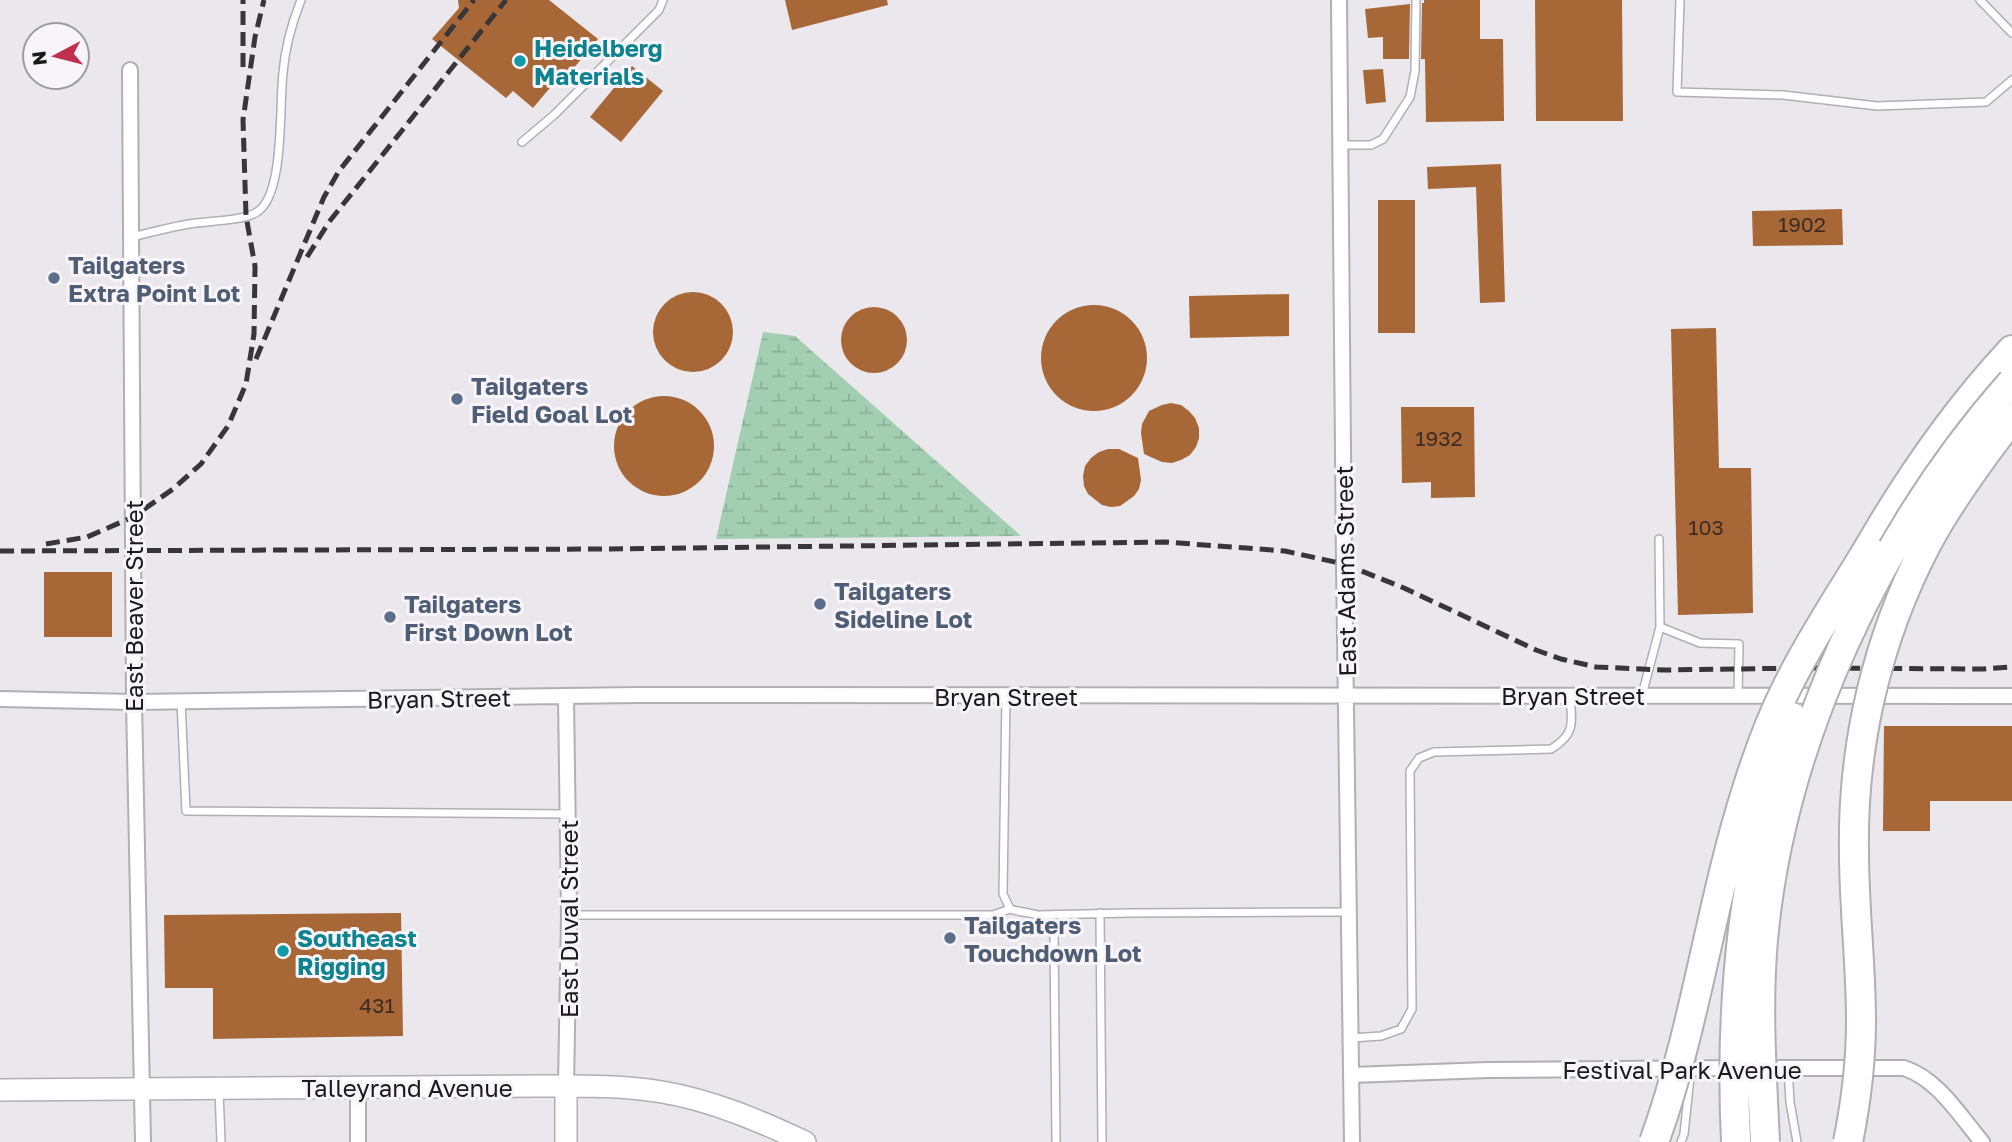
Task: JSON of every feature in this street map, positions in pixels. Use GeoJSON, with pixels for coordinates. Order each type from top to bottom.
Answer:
{"type":"FeatureCollection","features":[{"type":"Feature","properties":{"kind":"highway"},"geometry":{"type":"LineString","coordinates":[[1654,1142],[1684,1042],[1735,830],[1778,706],[1797,667],[1904,490],[1942,435],[2012,350]]}},
{"type":"Feature","properties":{"kind":"highway"},"geometry":{"type":"LineString","coordinates":[[1765,1142],[1760,1021],[1763,939],[1780,838],[1808,738],[1846,640],[1896,543],[1949,461],[2012,382]]}},
{"type":"Feature","properties":{"kind":"highway"},"geometry":{"type":"LineString","coordinates":[[1848,1142],[1861,1041],[1854,808],[1859,758],[1870,698],[1891,626],[1922,554],[1957,493],[2012,418]]}},
{"type":"Feature","properties":{"kind":"highway"},"geometry":{"type":"LineString","coordinates":[[1736,1142],[1734,1050],[1737,984],[1747,898],[1761,825],[1784,741],[1810,669],[1868,549]]}},
{"type":"Feature","properties":{"kind":"street","name":"East Adams Street"},"geometry":{"type":"LineString","coordinates":[[1339,0],[1343,564],[1352,1142]]}},
{"type":"Feature","properties":{"kind":"street","name":"East Beaver Street"},"geometry":{"type":"LineString","coordinates":[[130,70],[134,702],[143,1142]]}},
{"type":"Feature","properties":{"kind":"street","name":"Bryan Street"},"geometry":{"type":"LineString","coordinates":[[0,699],[134,702],[566,696],[2012,696]]}},
{"type":"Feature","properties":{"kind":"street","name":"East Duval Street"},"geometry":{"type":"LineString","coordinates":[[566,696],[569,915],[566,1142]]}},
{"type":"Feature","properties":{"kind":"street","name":"Festival Park Avenue"},"geometry":{"type":"LineString","coordinates":[[1351,1075],[1488,1070],[1904,1068],[1916,1072],[1934,1086],[1982,1142]]}},
{"type":"Feature","properties":{"kind":"street"},"geometry":{"type":"LineString","coordinates":[[358,1087],[358,1142]]}},
{"type":"Feature","properties":{"kind":"street","name":"Talleyrand Avenue"},"geometry":{"type":"LineString","coordinates":[[0,1090],[622,1087],[664,1092],[726,1109],[805,1142]]}},
{"type":"Feature","properties":{"kind":"lane"},"geometry":{"type":"LineString","coordinates":[[131,238],[187,224],[246,216],[264,207],[273,191],[278,160],[283,72],[291,25],[301,0]]}},
{"type":"Feature","properties":{"kind":"lane"},"geometry":{"type":"LineString","coordinates":[[522,142],[554,115],[650,20],[663,0]]}},
{"type":"Feature","properties":{"kind":"lane"},"geometry":{"type":"LineString","coordinates":[[1340,145],[1371,145],[1383,139],[1410,97],[1415,71],[1416,0]]}},
{"type":"Feature","properties":{"kind":"lane"},"geometry":{"type":"LineString","coordinates":[[1680,0],[1677,92],[1783,96],[1877,106],[1986,102],[2012,80]]}},
{"type":"Feature","properties":{"kind":"lane"},"geometry":{"type":"LineString","coordinates":[[1980,0],[2012,33]]}},
{"type":"Feature","properties":{"kind":"lane"},"geometry":{"type":"LineString","coordinates":[[1642,695],[1660,627],[1659,539]]}},
{"type":"Feature","properties":{"kind":"lane"},"geometry":{"type":"LineString","coordinates":[[1660,627],[1700,643],[1739,644],[1738,695]]}},
{"type":"Feature","properties":{"kind":"lane"},"geometry":{"type":"LineString","coordinates":[[1351,1038],[1381,1036],[1401,1029],[1412,1009],[1410,771],[1419,758],[1434,752],[1551,749],[1570,732],[1570,695]]}},
{"type":"Feature","properties":{"kind":"lane"},"geometry":{"type":"LineString","coordinates":[[1006,696],[1003,894],[1010,909]]}},
{"type":"Feature","properties":{"kind":"lane"},"geometry":{"type":"LineString","coordinates":[[181,701],[186,811],[568,814]]}},
{"type":"Feature","properties":{"kind":"lane"},"geometry":{"type":"LineString","coordinates":[[569,915],[993,915],[1010,909],[1039,915],[1349,912]]}},
{"type":"Feature","properties":{"kind":"lane"},"geometry":{"type":"LineString","coordinates":[[1100,913],[1102,1142]]}},
{"type":"Feature","properties":{"kind":"lane"},"geometry":{"type":"LineString","coordinates":[[1039,915],[1050,923],[1054,936],[1056,1142]]}},
{"type":"Feature","properties":{"kind":"lane"},"geometry":{"type":"LineString","coordinates":[[1681,1142],[1691,1068]]}},
{"type":"Feature","properties":{"kind":"lane"},"geometry":{"type":"LineString","coordinates":[[1788,1068],[1790,1102],[1797,1142]]}},
{"type":"Feature","properties":{"kind":"lane"},"geometry":{"type":"LineString","coordinates":[[219,1089],[221,1142]]}},
{"type":"Feature","properties":{"kind":"green space"},"geometry":{"type":"Polygon","coordinates":[[[763,332],[795,336],[1021,536],[716,539],[763,332]]]}},
{"type":"Feature","properties":{"kind":"building","name":"Heidelberg Materials"},"geometry":{"type":"Polygon","coordinates":[[[458,0],[549,0],[598,39],[558,87],[554,83],[533,108],[513,91],[506,98],[432,39],[459,8],[458,0]]]}},
{"type":"Feature","properties":{"kind":"building"},"geometry":{"type":"Polygon","coordinates":[[[785,0],[887,0],[888,5],[792,30],[785,0]]]}},
{"type":"Feature","properties":{"kind":"building"},"geometry":{"type":"Polygon","coordinates":[[[1424,0],[1480,0],[1480,39],[1503,39],[1504,121],[1426,122],[1425,59],[1421,59],[1424,0]]]}},
{"type":"Feature","properties":{"kind":"building"},"geometry":{"type":"Polygon","coordinates":[[[1535,0],[1622,0],[1623,121],[1536,121],[1535,0]]]}},
{"type":"Feature","properties":{"kind":"building"},"geometry":{"type":"Polygon","coordinates":[[[1410,4],[1409,59],[1383,59],[1383,37],[1368,38],[1365,9],[1410,4]]]}},
{"type":"Feature","properties":{"kind":"building"},"geometry":{"type":"Polygon","coordinates":[[[632,66],[663,91],[621,142],[590,117],[632,66]]]}},
{"type":"Feature","properties":{"kind":"building"},"geometry":{"type":"Polygon","coordinates":[[[1383,69],[1386,102],[1366,104],[1363,70],[1383,69]]]}},
{"type":"Feature","properties":{"kind":"building"},"geometry":{"type":"Polygon","coordinates":[[[1501,164],[1505,302],[1480,303],[1476,187],[1428,189],[1427,167],[1501,164]]]}},
{"type":"Feature","properties":{"kind":"building"},"geometry":{"type":"Polygon","coordinates":[[[1378,200],[1415,200],[1415,333],[1378,333],[1378,200]]]}},
{"type":"Feature","properties":{"kind":"building"},"geometry":{"type":"Polygon","coordinates":[[[1842,209],[1843,245],[1753,246],[1752,211],[1842,209]]]}},
{"type":"Feature","properties":{"kind":"building"},"geometry":{"type":"Polygon","coordinates":[[[693,292],[708,295],[721,304],[730,317],[733,332],[730,347],[721,360],[708,369],[693,372],[678,369],[665,360],[656,347],[653,332],[656,317],[665,304],[678,295],[693,292]]]}},
{"type":"Feature","properties":{"kind":"building"},"geometry":{"type":"Polygon","coordinates":[[[1289,294],[1289,336],[1190,338],[1189,296],[1289,294]]]}},
{"type":"Feature","properties":{"kind":"building"},"geometry":{"type":"Polygon","coordinates":[[[1094,305],[1114,309],[1131,321],[1143,338],[1147,358],[1143,378],[1131,395],[1114,407],[1094,411],[1074,407],[1057,395],[1045,378],[1041,358],[1045,338],[1057,321],[1074,309],[1094,305]]]}},
{"type":"Feature","properties":{"kind":"building"},"geometry":{"type":"Polygon","coordinates":[[[874,307],[887,309],[897,317],[905,327],[905,353],[897,363],[887,371],[874,373],[861,371],[851,363],[843,353],[841,340],[843,327],[851,317],[861,309],[874,307]]]}},
{"type":"Feature","properties":{"kind":"building"},"geometry":{"type":"Polygon","coordinates":[[[1716,328],[1719,468],[1751,468],[1753,613],[1678,615],[1671,329],[1716,328]]]}},
{"type":"Feature","properties":{"kind":"building"},"geometry":{"type":"Polygon","coordinates":[[[664,396],[683,400],[699,411],[710,427],[714,446],[710,465],[699,481],[683,492],[664,496],[645,492],[629,481],[618,465],[614,446],[618,427],[629,411],[645,400],[664,396]]]}},
{"type":"Feature","properties":{"kind":"building"},"geometry":{"type":"Polygon","coordinates":[[[1171,403],[1181,405],[1189,411],[1199,428],[1196,447],[1190,455],[1172,463],[1162,462],[1144,454],[1141,433],[1142,424],[1149,411],[1171,403]]]}},
{"type":"Feature","properties":{"kind":"building"},"geometry":{"type":"Polygon","coordinates":[[[1401,407],[1474,407],[1475,497],[1431,498],[1431,482],[1402,483],[1401,407]]]}},
{"type":"Feature","properties":{"kind":"building"},"geometry":{"type":"Polygon","coordinates":[[[1119,449],[1138,458],[1141,480],[1139,489],[1120,506],[1102,505],[1088,494],[1084,486],[1085,466],[1099,452],[1119,449]]]}},
{"type":"Feature","properties":{"kind":"building"},"geometry":{"type":"Polygon","coordinates":[[[44,572],[112,572],[112,637],[44,637],[44,572]]]}},
{"type":"Feature","properties":{"kind":"building"},"geometry":{"type":"Polygon","coordinates":[[[1884,726],[2012,726],[2012,801],[1930,801],[1930,831],[1883,831],[1884,726]]]}},
{"type":"Feature","properties":{"kind":"building","name":"Southeast Rigging"},"geometry":{"type":"Polygon","coordinates":[[[401,913],[403,1036],[213,1039],[213,988],[165,988],[164,915],[401,913]]]}},
{"type":"Feature","properties":{"kind":"railway"},"geometry":{"type":"LineString","coordinates":[[243,0],[243,67]]}},
{"type":"Feature","properties":{"kind":"railway"},"geometry":{"type":"LineString","coordinates":[[46,544],[87,537],[133,517],[173,489],[201,464],[228,426],[246,384],[254,334],[255,266],[246,216],[243,120],[255,37],[264,0]]}},
{"type":"Feature","properties":{"kind":"railway"},"geometry":{"type":"LineString","coordinates":[[256,359],[324,197],[339,171],[474,0]]}},
{"type":"Feature","properties":{"kind":"railway"},"geometry":{"type":"LineString","coordinates":[[307,257],[329,222],[506,0]]}},
{"type":"Feature","properties":{"kind":"railway"},"geometry":{"type":"LineString","coordinates":[[0,551],[606,549],[1165,542],[1285,551],[1344,564],[1404,588],[1536,650],[1596,667],[1664,670],[2012,667]]}},
{"type":"Feature","properties":{"kind":"place","name":"Heidelberg Materials"},"geometry":{"type":"Point","coordinates":[520,61]}},
{"type":"Feature","properties":{"kind":"place","name":"Tailgaters Extra Point Lot"},"geometry":{"type":"Point","coordinates":[54,278]}},
{"type":"Feature","properties":{"kind":"place","name":"Tailgaters Field Goal Lot"},"geometry":{"type":"Point","coordinates":[457,399]}},
{"type":"Feature","properties":{"kind":"place","name":"Tailgaters Sideline Lot"},"geometry":{"type":"Point","coordinates":[820,604]}},
{"type":"Feature","properties":{"kind":"place","name":"Tailgaters First Down Lot"},"geometry":{"type":"Point","coordinates":[390,617]}},
{"type":"Feature","properties":{"kind":"place","name":"Tailgaters Touchdown Lot"},"geometry":{"type":"Point","coordinates":[950,938]}},
{"type":"Feature","properties":{"kind":"place","name":"Southeast Rigging"},"geometry":{"type":"Point","coordinates":[283,951]}}]}
